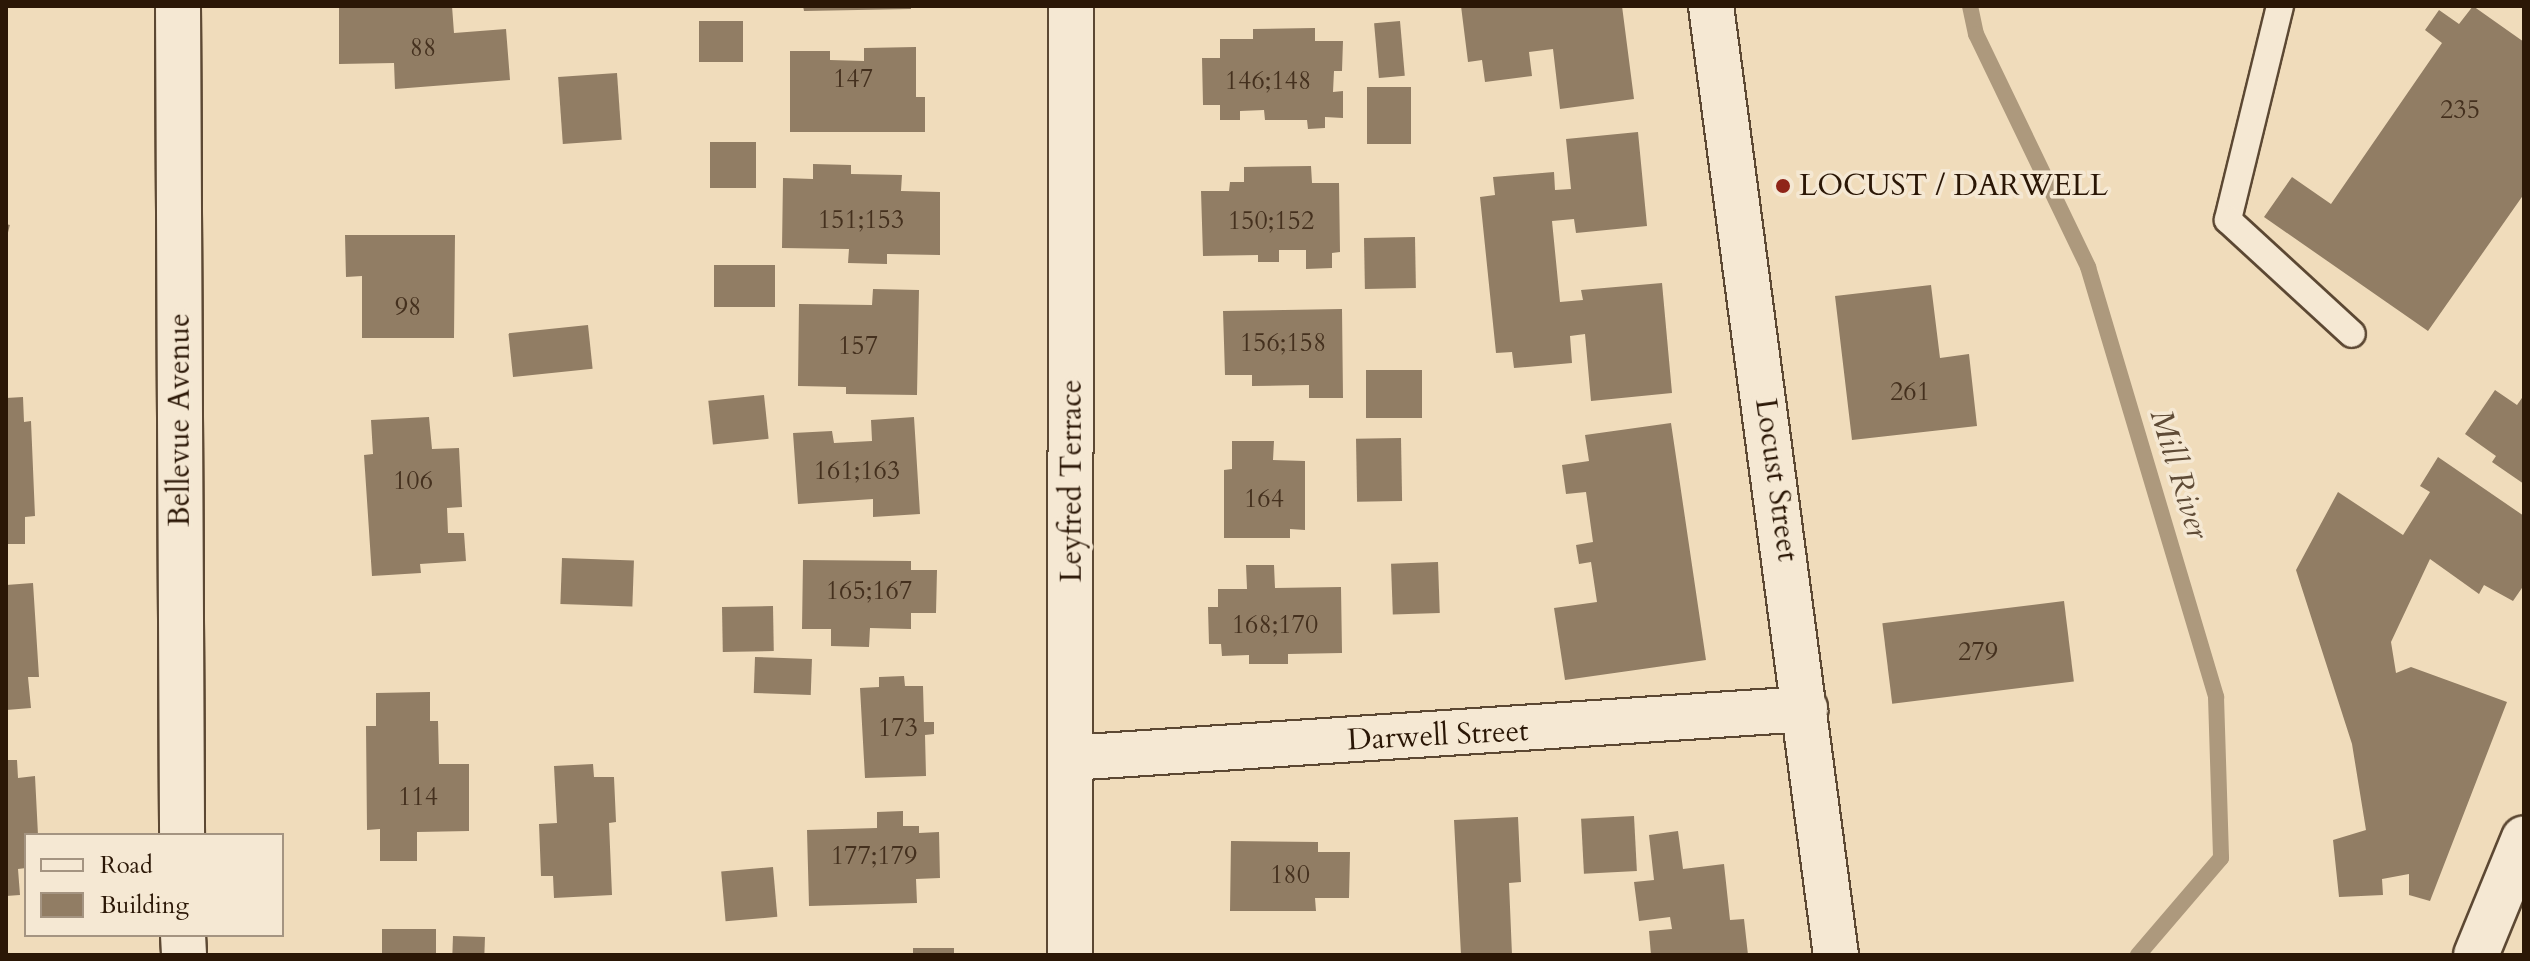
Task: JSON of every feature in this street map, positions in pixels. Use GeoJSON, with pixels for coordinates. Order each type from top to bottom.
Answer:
{"type":"FeatureCollection","features":[{"type":"Feature","properties":{"kind":"street","name":"Bellevue Avenue"},"geometry":{"type":"LineString","coordinates":[[178,6],[182,833]]}},
{"type":"Feature","properties":{"kind":"street","name":"Leyfred Terrace"},"geometry":{"type":"LineString","coordinates":[[1070,955],[1071,6]]}},
{"type":"Feature","properties":{"kind":"street","name":"Locust Street"},"geometry":{"type":"LineString","coordinates":[[1711,6],[1836,955]]}},
{"type":"Feature","properties":{"kind":"street","name":"Darwell Street"},"geometry":{"type":"LineString","coordinates":[[1070,758],[1805,709]]}},
{"type":"Feature","properties":{"kind":"street"},"geometry":{"type":"LineString","coordinates":[[2476,955],[2524,838]]}},
{"type":"Feature","properties":{"kind":"lane"},"geometry":{"type":"LineString","coordinates":[[2280,6],[2228,220],[2352,334]]}},
{"type":"Feature","properties":{"kind":"building"},"geometry":{"type":"Polygon","coordinates":[[[339,6],[452,6],[454,33],[506,29],[510,80],[395,89],[394,63],[339,64],[339,6]]]}},
{"type":"Feature","properties":{"kind":"building"},"geometry":{"type":"Polygon","coordinates":[[[803,6],[911,6],[911,9],[804,11],[803,6]]]}},
{"type":"Feature","properties":{"kind":"building"},"geometry":{"type":"Polygon","coordinates":[[[1461,6],[1622,6],[1634,99],[1560,109],[1553,49],[1529,52],[1532,76],[1485,82],[1482,60],[1468,62],[1461,6]]]}},
{"type":"Feature","properties":{"kind":"building"},"geometry":{"type":"Polygon","coordinates":[[[2473,6],[2524,42],[2524,194],[2428,331],[2264,217],[2292,177],[2331,204],[2442,43],[2425,30],[2439,10],[2459,24],[2473,6]]]}},
{"type":"Feature","properties":{"kind":"building"},"geometry":{"type":"Polygon","coordinates":[[[699,21],[743,21],[743,62],[699,62],[699,21]]]}},
{"type":"Feature","properties":{"kind":"building"},"geometry":{"type":"Polygon","coordinates":[[[1400,21],[1405,76],[1379,78],[1374,23],[1400,21]]]}},
{"type":"Feature","properties":{"kind":"building"},"geometry":{"type":"Polygon","coordinates":[[[1315,28],[1315,41],[1343,41],[1342,71],[1334,71],[1333,92],[1343,91],[1343,118],[1325,117],[1325,128],[1308,129],[1307,120],[1265,120],[1264,110],[1240,111],[1240,120],[1220,120],[1220,105],[1203,105],[1202,58],[1220,58],[1220,39],[1253,39],[1253,29],[1315,28]]]}},
{"type":"Feature","properties":{"kind":"building"},"geometry":{"type":"Polygon","coordinates":[[[916,47],[916,97],[925,97],[925,132],[790,132],[790,51],[830,51],[830,60],[864,61],[864,48],[916,47]]]}},
{"type":"Feature","properties":{"kind":"building"},"geometry":{"type":"Polygon","coordinates":[[[617,73],[622,140],[563,144],[558,77],[617,73]]]}},
{"type":"Feature","properties":{"kind":"building"},"geometry":{"type":"Polygon","coordinates":[[[1367,87],[1411,87],[1411,144],[1367,144],[1367,87]]]}},
{"type":"Feature","properties":{"kind":"building"},"geometry":{"type":"Polygon","coordinates":[[[1638,132],[1647,226],[1576,233],[1574,219],[1552,221],[1560,302],[1583,300],[1581,290],[1662,283],[1672,393],[1591,401],[1585,334],[1570,336],[1572,363],[1514,368],[1512,352],[1496,353],[1480,197],[1495,195],[1493,177],[1554,172],[1555,190],[1571,189],[1566,139],[1638,132]]]}},
{"type":"Feature","properties":{"kind":"building"},"geometry":{"type":"Polygon","coordinates":[[[710,142],[756,142],[756,188],[710,188],[710,142]]]}},
{"type":"Feature","properties":{"kind":"building"},"geometry":{"type":"Polygon","coordinates":[[[813,164],[851,165],[851,174],[902,175],[901,191],[940,192],[940,255],[887,254],[887,264],[848,263],[849,249],[782,248],[783,178],[813,179],[813,164]]]}},
{"type":"Feature","properties":{"kind":"building"},"geometry":{"type":"Polygon","coordinates":[[[1311,166],[1312,183],[1339,183],[1340,252],[1332,253],[1332,268],[1306,269],[1306,250],[1279,250],[1279,262],[1258,262],[1258,255],[1203,256],[1201,191],[1229,191],[1230,182],[1244,182],[1244,167],[1311,166]]]}},
{"type":"Feature","properties":{"kind":"building"},"geometry":{"type":"Polygon","coordinates":[[[345,235],[455,235],[454,338],[362,338],[362,276],[346,277],[345,235]]]}},
{"type":"Feature","properties":{"kind":"building"},"geometry":{"type":"Polygon","coordinates":[[[1415,237],[1416,288],[1365,289],[1364,238],[1415,237]]]}},
{"type":"Feature","properties":{"kind":"building"},"geometry":{"type":"Polygon","coordinates":[[[714,265],[775,265],[775,307],[714,307],[714,265]]]}},
{"type":"Feature","properties":{"kind":"building"},"geometry":{"type":"Polygon","coordinates":[[[1931,285],[1940,358],[1969,354],[1977,426],[1852,440],[1835,296],[1931,285]]]}},
{"type":"Feature","properties":{"kind":"building"},"geometry":{"type":"Polygon","coordinates":[[[873,289],[919,290],[917,395],[846,394],[846,387],[798,386],[799,304],[872,305],[873,289]]]}},
{"type":"Feature","properties":{"kind":"building"},"geometry":{"type":"Polygon","coordinates":[[[1342,309],[1343,398],[1309,398],[1309,385],[1252,386],[1252,375],[1225,375],[1223,311],[1342,309]]]}},
{"type":"Feature","properties":{"kind":"building"},"geometry":{"type":"Polygon","coordinates":[[[588,325],[593,369],[513,377],[508,333],[588,325]]]}},
{"type":"Feature","properties":{"kind":"building"},"geometry":{"type":"Polygon","coordinates":[[[1366,370],[1422,370],[1422,418],[1366,418],[1366,370]]]}},
{"type":"Feature","properties":{"kind":"building"},"geometry":{"type":"Polygon","coordinates":[[[2495,390],[2517,405],[2524,395],[2524,484],[2492,462],[2496,456],[2465,434],[2495,390]]]}},
{"type":"Feature","properties":{"kind":"building"},"geometry":{"type":"Polygon","coordinates":[[[764,395],[769,439],[713,445],[708,401],[764,395]]]}},
{"type":"Feature","properties":{"kind":"building"},"geometry":{"type":"Polygon","coordinates":[[[23,397],[24,422],[31,421],[35,516],[25,517],[25,544],[6,544],[6,398],[23,397]]]}},
{"type":"Feature","properties":{"kind":"building"},"geometry":{"type":"Polygon","coordinates":[[[429,417],[432,449],[459,448],[462,507],[447,508],[448,533],[464,533],[466,561],[420,564],[421,573],[372,576],[364,455],[373,454],[371,420],[429,417]]]}},
{"type":"Feature","properties":{"kind":"building"},"geometry":{"type":"Polygon","coordinates":[[[914,417],[920,514],[873,517],[873,499],[798,504],[793,433],[832,431],[834,443],[872,441],[871,420],[914,417]]]}},
{"type":"Feature","properties":{"kind":"building"},"geometry":{"type":"Polygon","coordinates":[[[1671,423],[1706,660],[1565,680],[1554,608],[1597,602],[1591,562],[1579,564],[1576,545],[1593,542],[1586,492],[1566,494],[1562,465],[1589,461],[1585,435],[1671,423]]]}},
{"type":"Feature","properties":{"kind":"building"},"geometry":{"type":"Polygon","coordinates":[[[1401,438],[1402,501],[1357,502],[1356,439],[1401,438]]]}},
{"type":"Feature","properties":{"kind":"building"},"geometry":{"type":"Polygon","coordinates":[[[1232,441],[1274,441],[1273,460],[1305,461],[1305,530],[1290,529],[1290,538],[1224,538],[1224,470],[1232,469],[1232,441]]]}},
{"type":"Feature","properties":{"kind":"building"},"geometry":{"type":"Polygon","coordinates":[[[2438,457],[2524,516],[2524,585],[2513,601],[2484,585],[2479,594],[2430,559],[2391,642],[2396,673],[2411,667],[2507,702],[2430,901],[2409,895],[2409,874],[2382,879],[2383,895],[2339,897],[2333,840],[2366,830],[2352,744],[2296,570],[2338,492],[2403,535],[2430,492],[2420,486],[2438,457]]]}},
{"type":"Feature","properties":{"kind":"building"},"geometry":{"type":"Polygon","coordinates":[[[562,558],[634,561],[632,606],[560,604],[562,558]]]}},
{"type":"Feature","properties":{"kind":"building"},"geometry":{"type":"Polygon","coordinates":[[[803,560],[911,561],[911,570],[937,570],[936,613],[911,613],[911,629],[870,628],[869,647],[831,646],[831,629],[802,629],[803,560]]]}},
{"type":"Feature","properties":{"kind":"building"},"geometry":{"type":"Polygon","coordinates":[[[1438,562],[1440,613],[1393,615],[1391,564],[1438,562]]]}},
{"type":"Feature","properties":{"kind":"building"},"geometry":{"type":"Polygon","coordinates":[[[1246,565],[1274,565],[1275,588],[1341,587],[1342,653],[1288,654],[1288,664],[1249,664],[1249,655],[1222,656],[1221,644],[1209,644],[1208,607],[1218,607],[1218,589],[1247,589],[1246,565]]]}},
{"type":"Feature","properties":{"kind":"building"},"geometry":{"type":"Polygon","coordinates":[[[33,583],[39,677],[28,677],[31,708],[6,710],[6,585],[33,583]]]}},
{"type":"Feature","properties":{"kind":"building"},"geometry":{"type":"Polygon","coordinates":[[[2064,601],[2074,681],[1892,704],[1882,623],[2064,601]]]}},
{"type":"Feature","properties":{"kind":"building"},"geometry":{"type":"Polygon","coordinates":[[[773,606],[774,651],[723,652],[722,607],[773,606]]]}},
{"type":"Feature","properties":{"kind":"building"},"geometry":{"type":"Polygon","coordinates":[[[755,657],[812,659],[811,695],[754,693],[755,657]]]}},
{"type":"Feature","properties":{"kind":"building"},"geometry":{"type":"Polygon","coordinates":[[[904,676],[905,686],[923,686],[924,722],[934,722],[934,734],[925,735],[926,776],[865,778],[860,688],[879,687],[879,677],[904,676]]]}},
{"type":"Feature","properties":{"kind":"building"},"geometry":{"type":"Polygon","coordinates":[[[430,692],[430,721],[438,721],[439,764],[469,764],[469,831],[417,832],[417,861],[380,861],[380,829],[367,830],[366,726],[376,726],[376,693],[430,692]]]}},
{"type":"Feature","properties":{"kind":"building"},"geometry":{"type":"Polygon","coordinates":[[[6,760],[17,760],[18,778],[35,776],[38,833],[24,833],[24,868],[18,869],[20,895],[6,896],[6,760]]]}},
{"type":"Feature","properties":{"kind":"building"},"geometry":{"type":"Polygon","coordinates":[[[593,764],[594,777],[614,777],[616,822],[609,823],[612,895],[554,898],[553,876],[541,876],[539,824],[557,823],[554,766],[593,764]]]}},
{"type":"Feature","properties":{"kind":"building"},"geometry":{"type":"Polygon","coordinates":[[[903,811],[903,826],[919,826],[919,833],[939,832],[940,878],[916,879],[917,903],[809,906],[807,830],[877,828],[877,812],[903,811]]]}},
{"type":"Feature","properties":{"kind":"building"},"geometry":{"type":"Polygon","coordinates":[[[1634,816],[1637,871],[1584,874],[1581,819],[1634,816]]]}},
{"type":"Feature","properties":{"kind":"building"},"geometry":{"type":"Polygon","coordinates":[[[1518,817],[1521,882],[1509,883],[1512,955],[1461,955],[1454,820],[1518,817]]]}},
{"type":"Feature","properties":{"kind":"building"},"geometry":{"type":"Polygon","coordinates":[[[1678,831],[1683,869],[1724,864],[1730,920],[1744,919],[1748,955],[1651,955],[1649,931],[1672,929],[1670,917],[1639,921],[1634,882],[1654,880],[1649,835],[1678,831]]]}},
{"type":"Feature","properties":{"kind":"building"},"geometry":{"type":"Polygon","coordinates":[[[1231,841],[1318,842],[1318,852],[1350,852],[1349,898],[1315,898],[1316,911],[1230,911],[1231,841]]]}},
{"type":"Feature","properties":{"kind":"building"},"geometry":{"type":"Polygon","coordinates":[[[773,867],[777,917],[726,921],[721,872],[773,867]]]}},
{"type":"Feature","properties":{"kind":"building"},"geometry":{"type":"Polygon","coordinates":[[[382,929],[436,929],[436,955],[382,955],[382,929]]]}},
{"type":"Feature","properties":{"kind":"building"},"geometry":{"type":"Polygon","coordinates":[[[453,936],[485,937],[484,955],[452,955],[453,936]]]}},
{"type":"Feature","properties":{"kind":"building"},"geometry":{"type":"Polygon","coordinates":[[[913,948],[954,948],[954,955],[913,955],[913,948]]]}},
{"type":"Feature","properties":{"kind":"waterway","name":"Mill River"},"geometry":{"type":"LineString","coordinates":[[1970,6],[1976,34],[2088,267],[2216,697],[2221,858],[2138,955]]}},
{"type":"Feature","properties":{"kind":"place","name":"LOCUST / DARWELL"},"geometry":{"type":"Point","coordinates":[1783,186]}}]}
